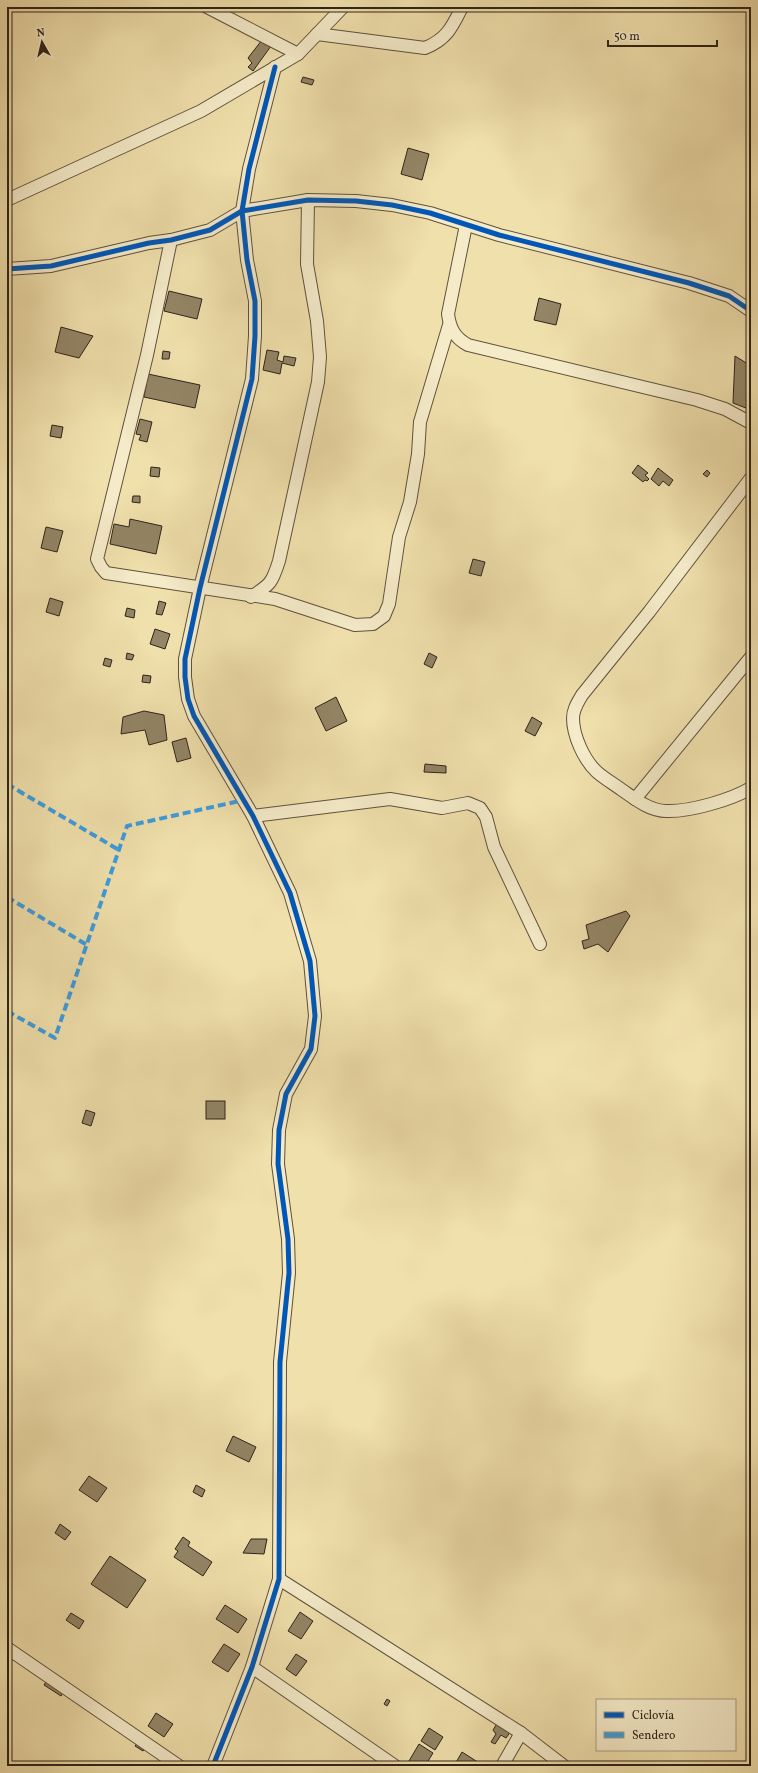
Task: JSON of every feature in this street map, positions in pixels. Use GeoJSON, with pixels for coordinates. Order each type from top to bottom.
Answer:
{"type":"FeatureCollection","features":[{"type":"Feature","properties":{"kind":"street"},"geometry":{"type":"LineString","coordinates":[[207,7],[298,54]]}},
{"type":"Feature","properties":{"kind":"street"},"geometry":{"type":"LineString","coordinates":[[7,200],[201,111],[298,54],[343,7]]}},
{"type":"Feature","properties":{"kind":"street"},"geometry":{"type":"LineString","coordinates":[[317,34],[425,48],[438,43],[449,32],[462,7]]}},
{"type":"Feature","properties":{"kind":"street"},"geometry":{"type":"LineString","coordinates":[[213,1766],[252,1667],[279,1578],[280,1362],[289,1274],[288,1239],[278,1164],[279,1130],[286,1094],[311,1049],[315,1016],[310,961],[290,893],[253,816],[194,716],[188,699],[185,659],[200,588],[252,379],[255,336],[254,301],[247,260],[242,210],[249,169],[275,67]]}},
{"type":"Feature","properties":{"kind":"street"},"geometry":{"type":"LineString","coordinates":[[251,597],[266,587],[273,580],[279,561],[318,382],[320,357],[318,321],[307,264],[308,200]]}},
{"type":"Feature","properties":{"kind":"street"},"geometry":{"type":"LineString","coordinates":[[7,269],[51,266],[210,230],[242,210],[308,200],[356,201],[392,205],[430,213],[466,225],[689,282],[729,296],[751,311]]}},
{"type":"Feature","properties":{"kind":"street"},"geometry":{"type":"LineString","coordinates":[[170,240],[146,355],[97,559],[106,573],[251,597],[275,599],[355,625],[373,624],[384,616],[390,604],[399,537],[410,502],[417,461],[420,422],[449,325],[449,303],[466,225]]}},
{"type":"Feature","properties":{"kind":"street"},"geometry":{"type":"LineString","coordinates":[[449,325],[460,340],[468,345],[697,400],[725,409],[751,423]]}},
{"type":"Feature","properties":{"kind":"street"},"geometry":{"type":"LineString","coordinates":[[751,478],[649,612],[576,704],[573,717],[574,728],[584,755],[597,772],[635,799],[652,808],[666,811],[702,807],[751,788]]}},
{"type":"Feature","properties":{"kind":"street"},"geometry":{"type":"LineString","coordinates":[[635,799],[751,658]]}},
{"type":"Feature","properties":{"kind":"street"},"geometry":{"type":"LineString","coordinates":[[253,816],[390,798],[442,808],[468,803],[480,808],[486,817],[494,847],[540,944]]}},
{"type":"Feature","properties":{"kind":"street"},"geometry":{"type":"LineString","coordinates":[[279,1578],[521,1733],[564,1766]]}},
{"type":"Feature","properties":{"kind":"street"},"geometry":{"type":"LineString","coordinates":[[7,1648],[179,1766]]}},
{"type":"Feature","properties":{"kind":"street"},"geometry":{"type":"LineString","coordinates":[[252,1667],[395,1766]]}},
{"type":"Feature","properties":{"kind":"street"},"geometry":{"type":"LineString","coordinates":[[502,1766],[521,1733]]}},
{"type":"Feature","properties":{"kind":"building"},"geometry":{"type":"Polygon","coordinates":[[[285,7],[294,7],[291,12],[285,7]]]}},
{"type":"Feature","properties":{"kind":"building"},"geometry":{"type":"Polygon","coordinates":[[[262,40],[271,46],[253,71],[248,67],[252,63],[248,58],[262,40]]]}},
{"type":"Feature","properties":{"kind":"building"},"geometry":{"type":"Polygon","coordinates":[[[303,77],[314,80],[312,85],[301,82],[303,77]]]}},
{"type":"Feature","properties":{"kind":"building"},"geometry":{"type":"Polygon","coordinates":[[[408,148],[429,154],[422,180],[401,174],[408,148]]]}},
{"type":"Feature","properties":{"kind":"building"},"geometry":{"type":"Polygon","coordinates":[[[169,291],[202,299],[197,319],[164,311],[169,291]]]}},
{"type":"Feature","properties":{"kind":"building"},"geometry":{"type":"Polygon","coordinates":[[[539,298],[561,304],[556,325],[534,320],[539,298]]]}},
{"type":"Feature","properties":{"kind":"building"},"geometry":{"type":"Polygon","coordinates":[[[61,327],[93,336],[79,358],[55,352],[61,327]]]}},
{"type":"Feature","properties":{"kind":"building"},"geometry":{"type":"Polygon","coordinates":[[[267,350],[279,352],[277,360],[283,362],[284,356],[296,358],[294,366],[282,363],[280,374],[263,370],[267,350]]]}},
{"type":"Feature","properties":{"kind":"building"},"geometry":{"type":"Polygon","coordinates":[[[163,351],[170,352],[169,359],[162,359],[163,351]]]}},
{"type":"Feature","properties":{"kind":"building"},"geometry":{"type":"Polygon","coordinates":[[[735,356],[751,366],[751,410],[733,403],[735,356]]]}},
{"type":"Feature","properties":{"kind":"building"},"geometry":{"type":"Polygon","coordinates":[[[148,374],[200,385],[195,408],[144,397],[148,374]]]}},
{"type":"Feature","properties":{"kind":"building"},"geometry":{"type":"Polygon","coordinates":[[[140,419],[152,422],[147,442],[139,440],[141,435],[136,434],[140,419]]]}},
{"type":"Feature","properties":{"kind":"building"},"geometry":{"type":"Polygon","coordinates":[[[52,425],[63,427],[61,438],[50,436],[52,425]]]}},
{"type":"Feature","properties":{"kind":"building"},"geometry":{"type":"Polygon","coordinates":[[[638,465],[648,473],[645,475],[649,479],[647,481],[645,480],[643,482],[632,473],[638,465]]]}},
{"type":"Feature","properties":{"kind":"building"},"geometry":{"type":"Polygon","coordinates":[[[151,467],[160,468],[159,477],[150,476],[151,467]]]}},
{"type":"Feature","properties":{"kind":"building"},"geometry":{"type":"Polygon","coordinates":[[[658,468],[673,480],[669,486],[663,481],[659,486],[651,479],[658,468]]]}},
{"type":"Feature","properties":{"kind":"building"},"geometry":{"type":"Polygon","coordinates":[[[707,470],[710,473],[707,477],[703,474],[707,470]]]}},
{"type":"Feature","properties":{"kind":"building"},"geometry":{"type":"Polygon","coordinates":[[[133,496],[140,496],[140,503],[132,502],[133,496]]]}},
{"type":"Feature","properties":{"kind":"building"},"geometry":{"type":"Polygon","coordinates":[[[130,519],[162,526],[156,554],[110,544],[114,524],[129,527],[130,519]]]}},
{"type":"Feature","properties":{"kind":"building"},"geometry":{"type":"Polygon","coordinates":[[[46,527],[63,531],[57,552],[41,548],[46,527]]]}},
{"type":"Feature","properties":{"kind":"building"},"geometry":{"type":"Polygon","coordinates":[[[473,559],[485,562],[481,576],[469,573],[473,559]]]}},
{"type":"Feature","properties":{"kind":"building"},"geometry":{"type":"Polygon","coordinates":[[[50,598],[63,602],[59,616],[46,612],[50,598]]]}},
{"type":"Feature","properties":{"kind":"building"},"geometry":{"type":"Polygon","coordinates":[[[159,601],[166,603],[162,615],[156,614],[159,601]]]}},
{"type":"Feature","properties":{"kind":"building"},"geometry":{"type":"Polygon","coordinates":[[[127,608],[135,610],[134,618],[125,616],[127,608]]]}},
{"type":"Feature","properties":{"kind":"building"},"geometry":{"type":"Polygon","coordinates":[[[155,629],[170,634],[165,649],[150,644],[155,629]]]}},
{"type":"Feature","properties":{"kind":"building"},"geometry":{"type":"Polygon","coordinates":[[[127,653],[134,655],[132,660],[126,659],[127,653]]]}},
{"type":"Feature","properties":{"kind":"building"},"geometry":{"type":"Polygon","coordinates":[[[429,653],[437,657],[432,668],[424,664],[429,653]]]}},
{"type":"Feature","properties":{"kind":"building"},"geometry":{"type":"Polygon","coordinates":[[[105,658],[112,660],[110,667],[103,665],[105,658]]]}},
{"type":"Feature","properties":{"kind":"building"},"geometry":{"type":"Polygon","coordinates":[[[143,675],[151,676],[150,683],[142,682],[143,675]]]}},
{"type":"Feature","properties":{"kind":"building"},"geometry":{"type":"Polygon","coordinates":[[[336,697],[347,721],[326,731],[315,708],[336,697]]]}},
{"type":"Feature","properties":{"kind":"building"},"geometry":{"type":"Polygon","coordinates":[[[144,711],[164,715],[167,740],[149,745],[145,730],[121,734],[123,717],[144,711]]]}},
{"type":"Feature","properties":{"kind":"building"},"geometry":{"type":"Polygon","coordinates":[[[532,717],[542,723],[535,736],[525,731],[532,717]]]}},
{"type":"Feature","properties":{"kind":"building"},"geometry":{"type":"Polygon","coordinates":[[[186,738],[191,758],[177,762],[172,742],[186,738]]]}},
{"type":"Feature","properties":{"kind":"building"},"geometry":{"type":"Polygon","coordinates":[[[425,764],[446,766],[446,773],[424,772],[425,764]]]}},
{"type":"Feature","properties":{"kind":"building"},"geometry":{"type":"Polygon","coordinates":[[[626,911],[630,916],[608,952],[598,944],[584,949],[582,941],[589,939],[586,925],[626,911]]]}},
{"type":"Feature","properties":{"kind":"building"},"geometry":{"type":"Polygon","coordinates":[[[206,1101],[225,1101],[225,1119],[206,1119],[206,1101]]]}},
{"type":"Feature","properties":{"kind":"building"},"geometry":{"type":"Polygon","coordinates":[[[86,1110],[95,1113],[91,1126],[82,1123],[86,1110]]]}},
{"type":"Feature","properties":{"kind":"building"},"geometry":{"type":"Polygon","coordinates":[[[233,1436],[256,1447],[249,1462],[226,1451],[233,1436]]]}},
{"type":"Feature","properties":{"kind":"building"},"geometry":{"type":"Polygon","coordinates":[[[89,1476],[107,1488],[97,1502],[79,1490],[89,1476]]]}},
{"type":"Feature","properties":{"kind":"building"},"geometry":{"type":"Polygon","coordinates":[[[196,1485],[205,1490],[202,1497],[193,1492],[196,1485]]]}},
{"type":"Feature","properties":{"kind":"building"},"geometry":{"type":"Polygon","coordinates":[[[60,1524],[71,1532],[65,1540],[55,1533],[60,1524]]]}},
{"type":"Feature","properties":{"kind":"building"},"geometry":{"type":"Polygon","coordinates":[[[183,1537],[190,1542],[188,1546],[212,1562],[203,1576],[174,1557],[178,1551],[175,1549],[183,1537]]]}},
{"type":"Feature","properties":{"kind":"building"},"geometry":{"type":"Polygon","coordinates":[[[251,1539],[267,1539],[264,1554],[243,1553],[251,1539]]]}},
{"type":"Feature","properties":{"kind":"building"},"geometry":{"type":"Polygon","coordinates":[[[110,1556],[146,1580],[127,1608],[91,1584],[110,1556]]]}},
{"type":"Feature","properties":{"kind":"building"},"geometry":{"type":"Polygon","coordinates":[[[225,1605],[247,1619],[238,1633],[216,1619],[225,1605]]]}},
{"type":"Feature","properties":{"kind":"building"},"geometry":{"type":"Polygon","coordinates":[[[300,1612],[313,1621],[301,1639],[288,1631],[300,1612]]]}},
{"type":"Feature","properties":{"kind":"building"},"geometry":{"type":"Polygon","coordinates":[[[71,1613],[84,1621],[79,1629],[66,1620],[71,1613]]]}},
{"type":"Feature","properties":{"kind":"building"},"geometry":{"type":"Polygon","coordinates":[[[224,1644],[240,1654],[228,1672],[212,1662],[224,1644]]]}},
{"type":"Feature","properties":{"kind":"building"},"geometry":{"type":"Polygon","coordinates":[[[296,1654],[307,1661],[296,1676],[286,1669],[296,1654]]]}},
{"type":"Feature","properties":{"kind":"building"},"geometry":{"type":"Polygon","coordinates":[[[47,1680],[64,1691],[61,1696],[44,1685],[47,1680]]]}},
{"type":"Feature","properties":{"kind":"building"},"geometry":{"type":"Polygon","coordinates":[[[387,1699],[390,1701],[387,1706],[384,1704],[387,1699]]]}},
{"type":"Feature","properties":{"kind":"building"},"geometry":{"type":"Polygon","coordinates":[[[156,1713],[173,1724],[164,1737],[148,1726],[156,1713]]]}},
{"type":"Feature","properties":{"kind":"building"},"geometry":{"type":"Polygon","coordinates":[[[498,1722],[511,1731],[506,1738],[501,1735],[495,1744],[491,1742],[496,1734],[493,1730],[498,1722]]]}},
{"type":"Feature","properties":{"kind":"building"},"geometry":{"type":"Polygon","coordinates":[[[429,1728],[443,1737],[435,1750],[421,1741],[429,1728]]]}},
{"type":"Feature","properties":{"kind":"building"},"geometry":{"type":"Polygon","coordinates":[[[139,1741],[146,1747],[143,1751],[135,1746],[139,1741]]]}},
{"type":"Feature","properties":{"kind":"building"},"geometry":{"type":"Polygon","coordinates":[[[419,1744],[433,1753],[425,1766],[406,1766],[419,1744]]]}},
{"type":"Feature","properties":{"kind":"building"},"geometry":{"type":"Polygon","coordinates":[[[462,1752],[484,1766],[454,1766],[462,1752]]]}},
{"type":"Feature","properties":{"kind":"marked path"},"geometry":{"type":"LineString","coordinates":[[7,784],[119,850]]}},
{"type":"Feature","properties":{"kind":"marked path"},"geometry":{"type":"LineString","coordinates":[[7,1011],[55,1038],[127,826],[244,800]]}},
{"type":"Feature","properties":{"kind":"marked path"},"geometry":{"type":"LineString","coordinates":[[7,897],[87,945]]}},
{"type":"Feature","properties":{"kind":"cycle path"},"geometry":{"type":"LineString","coordinates":[[213,1766],[252,1667],[279,1579],[280,1362],[289,1273],[288,1239],[278,1164],[279,1130],[286,1094],[311,1049],[315,1016],[310,961],[290,893],[253,816],[194,716],[188,699],[185,677],[185,659],[200,588],[252,379],[255,336],[255,301],[247,260],[242,211],[249,169],[275,67]]}},
{"type":"Feature","properties":{"kind":"cycle path"},"geometry":{"type":"LineString","coordinates":[[7,269],[51,266],[149,243],[171,240],[210,230],[242,211],[308,200],[356,201],[392,205],[430,213],[499,235],[689,283],[729,296],[751,311]]}}]}
